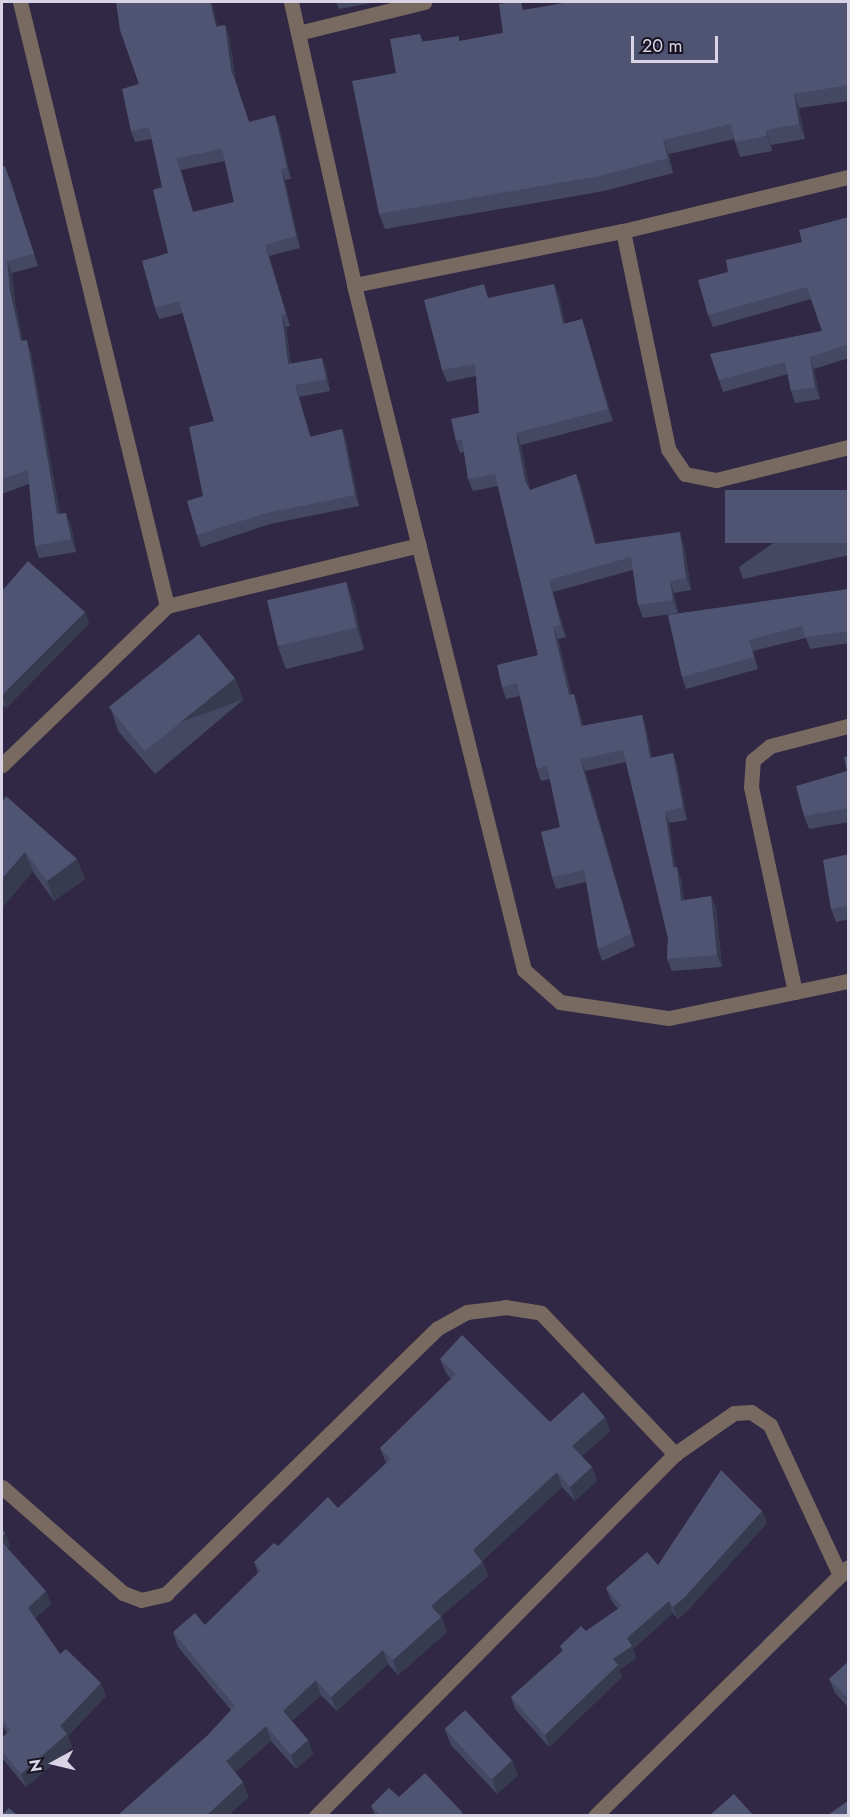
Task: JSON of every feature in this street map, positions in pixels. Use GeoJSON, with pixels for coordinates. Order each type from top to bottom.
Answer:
{"type":"FeatureCollection","features":[{"type":"Feature","properties":{"kind":"street"},"geometry":{"type":"LineString","coordinates":[[20,2],[166,606]]}},
{"type":"Feature","properties":{"kind":"street"},"geometry":{"type":"LineString","coordinates":[[291,2],[354,285],[524,970],[560,1002],[612,1014],[669,1018],[849,981]]}},
{"type":"Feature","properties":{"kind":"street"},"geometry":{"type":"LineString","coordinates":[[298,33],[424,2]]}},
{"type":"Feature","properties":{"kind":"street"},"geometry":{"type":"LineString","coordinates":[[354,285],[623,231],[849,177]]}},
{"type":"Feature","properties":{"kind":"street"},"geometry":{"type":"LineString","coordinates":[[623,231],[668,449],[685,474],[716,480],[849,447]]}},
{"type":"Feature","properties":{"kind":"street"},"geometry":{"type":"LineString","coordinates":[[2,765],[166,606],[419,545]]}},
{"type":"Feature","properties":{"kind":"street"},"geometry":{"type":"LineString","coordinates":[[795,992],[751,787],[753,760],[770,746],[849,726]]}},
{"type":"Feature","properties":{"kind":"street"},"geometry":{"type":"LineString","coordinates":[[2,1486],[123,1593],[141,1600],[166,1594],[438,1328],[467,1312],[505,1307],[542,1313],[675,1454]]}},
{"type":"Feature","properties":{"kind":"street"},"geometry":{"type":"LineString","coordinates":[[316,1815],[675,1454],[734,1413],[751,1412],[770,1425],[844,1571],[596,1815]]}},
{"type":"Feature","properties":{"kind":"building"},"geometry":{"type":"Polygon","coordinates":[[[116,2],[210,2],[216,27],[225,25],[231,70],[249,122],[275,115],[287,168],[281,169],[296,236],[265,245],[286,314],[282,315],[288,364],[322,358],[326,379],[295,385],[310,437],[342,429],[355,495],[266,513],[197,535],[187,501],[203,496],[189,427],[214,421],[179,301],[155,308],[142,261],[168,253],[153,190],[162,187],[149,127],[131,131],[122,89],[139,84],[120,30],[116,2]],[[222,149],[176,158],[193,212],[234,202],[222,149]]]}},
{"type":"Feature","properties":{"kind":"building"},"geometry":{"type":"Polygon","coordinates":[[[521,2],[523,10],[569,2],[849,2],[849,85],[794,94],[799,124],[766,130],[767,136],[735,142],[731,124],[663,140],[668,158],[599,176],[379,214],[352,81],[396,73],[390,39],[420,34],[421,42],[459,36],[459,41],[503,33],[499,4],[521,2]]]}},
{"type":"Feature","properties":{"kind":"building"},"geometry":{"type":"Polygon","coordinates":[[[5,166],[34,254],[7,261],[10,291],[21,341],[27,340],[57,514],[66,513],[71,539],[35,546],[28,470],[2,479],[2,167],[5,166]]]}},
{"type":"Feature","properties":{"kind":"building"},"geometry":{"type":"Polygon","coordinates":[[[849,217],[849,344],[810,357],[815,387],[791,391],[785,362],[719,380],[710,354],[822,331],[807,287],[708,315],[698,280],[728,272],[726,260],[802,242],[799,230],[849,217]]]}},
{"type":"Feature","properties":{"kind":"building"},"geometry":{"type":"Polygon","coordinates":[[[484,284],[488,298],[554,284],[563,324],[582,319],[608,409],[516,433],[525,481],[530,490],[576,474],[595,544],[680,532],[686,578],[670,581],[673,600],[638,605],[631,557],[549,580],[561,625],[553,627],[569,695],[574,694],[581,726],[642,715],[650,758],[673,753],[683,807],[665,811],[673,867],[677,867],[681,901],[711,896],[717,955],[667,959],[668,938],[623,750],[580,759],[631,934],[598,949],[584,870],[552,877],[541,832],[560,827],[547,766],[537,769],[517,683],[502,687],[497,665],[538,655],[495,474],[468,479],[462,439],[456,441],[451,419],[479,413],[475,364],[442,370],[424,300],[484,284]]]}},
{"type":"Feature","properties":{"kind":"building"},"geometry":{"type":"Polygon","coordinates":[[[725,490],[848,490],[848,543],[725,543],[725,490]]]}},
{"type":"Feature","properties":{"kind":"building"},"geometry":{"type":"Polygon","coordinates":[[[28,561],[85,612],[2,695],[2,591],[28,561]]]}},
{"type":"Feature","properties":{"kind":"building"},"geometry":{"type":"Polygon","coordinates":[[[346,582],[357,628],[278,646],[267,600],[346,582]]]}},
{"type":"Feature","properties":{"kind":"building"},"geometry":{"type":"Polygon","coordinates":[[[849,589],[849,631],[805,637],[802,626],[749,640],[754,657],[682,677],[668,615],[849,589]]]}},
{"type":"Feature","properties":{"kind":"building"},"geometry":{"type":"Polygon","coordinates":[[[199,634],[235,678],[145,751],[109,707],[199,634]]]}},
{"type":"Feature","properties":{"kind":"building"},"geometry":{"type":"Polygon","coordinates":[[[849,756],[849,808],[804,816],[796,786],[847,771],[844,757],[849,756]]]}},
{"type":"Feature","properties":{"kind":"building"},"geometry":{"type":"Polygon","coordinates":[[[6,796],[77,859],[47,881],[25,852],[2,879],[2,802],[6,796]]]}},
{"type":"Feature","properties":{"kind":"building"},"geometry":{"type":"Polygon","coordinates":[[[849,854],[849,905],[831,909],[823,860],[849,854]]]}},
{"type":"Feature","properties":{"kind":"building"},"geometry":{"type":"Polygon","coordinates":[[[462,1335],[550,1422],[583,1392],[605,1417],[572,1446],[592,1467],[570,1487],[557,1472],[473,1550],[482,1562],[431,1606],[441,1617],[393,1660],[383,1650],[331,1697],[316,1680],[283,1711],[308,1740],[291,1755],[266,1726],[226,1761],[243,1782],[207,1815],[118,1815],[209,1734],[235,1706],[173,1632],[195,1613],[205,1625],[261,1570],[254,1562],[274,1543],[278,1546],[328,1497],[338,1508],[391,1459],[380,1448],[456,1374],[440,1359],[462,1335]]]}},
{"type":"Feature","properties":{"kind":"building"},"geometry":{"type":"Polygon","coordinates":[[[721,1470],[762,1511],[684,1598],[673,1607],[669,1601],[627,1638],[632,1646],[613,1659],[618,1665],[545,1735],[511,1697],[564,1650],[560,1646],[581,1626],[586,1631],[622,1606],[606,1588],[647,1552],[658,1565],[721,1470]]]}},
{"type":"Feature","properties":{"kind":"building"},"geometry":{"type":"Polygon","coordinates":[[[2,1542],[46,1591],[28,1608],[60,1654],[66,1649],[101,1683],[60,1726],[67,1734],[21,1774],[2,1751],[2,1738],[10,1730],[2,1719],[2,1542]]]}},
{"type":"Feature","properties":{"kind":"building"},"geometry":{"type":"Polygon","coordinates":[[[849,1661],[849,1699],[829,1679],[849,1661]]]}},
{"type":"Feature","properties":{"kind":"building"},"geometry":{"type":"Polygon","coordinates":[[[465,1710],[512,1760],[492,1780],[445,1729],[465,1710]]]}},
{"type":"Feature","properties":{"kind":"building"},"geometry":{"type":"Polygon","coordinates":[[[425,1773],[462,1812],[458,1815],[381,1815],[371,1806],[389,1788],[399,1797],[425,1773]]]}},
{"type":"Feature","properties":{"kind":"building"},"geometry":{"type":"Polygon","coordinates":[[[734,1794],[753,1815],[710,1815],[734,1794]]]}},
{"type":"Feature","properties":{"kind":"building"},"geometry":{"type":"Polygon","coordinates":[[[849,1800],[849,1815],[828,1815],[849,1800]]]}},
{"type":"Feature","properties":{"kind":"building"},"geometry":{"type":"Polygon","coordinates":[[[9,1808],[17,1815],[2,1815],[9,1808]]]}}]}
